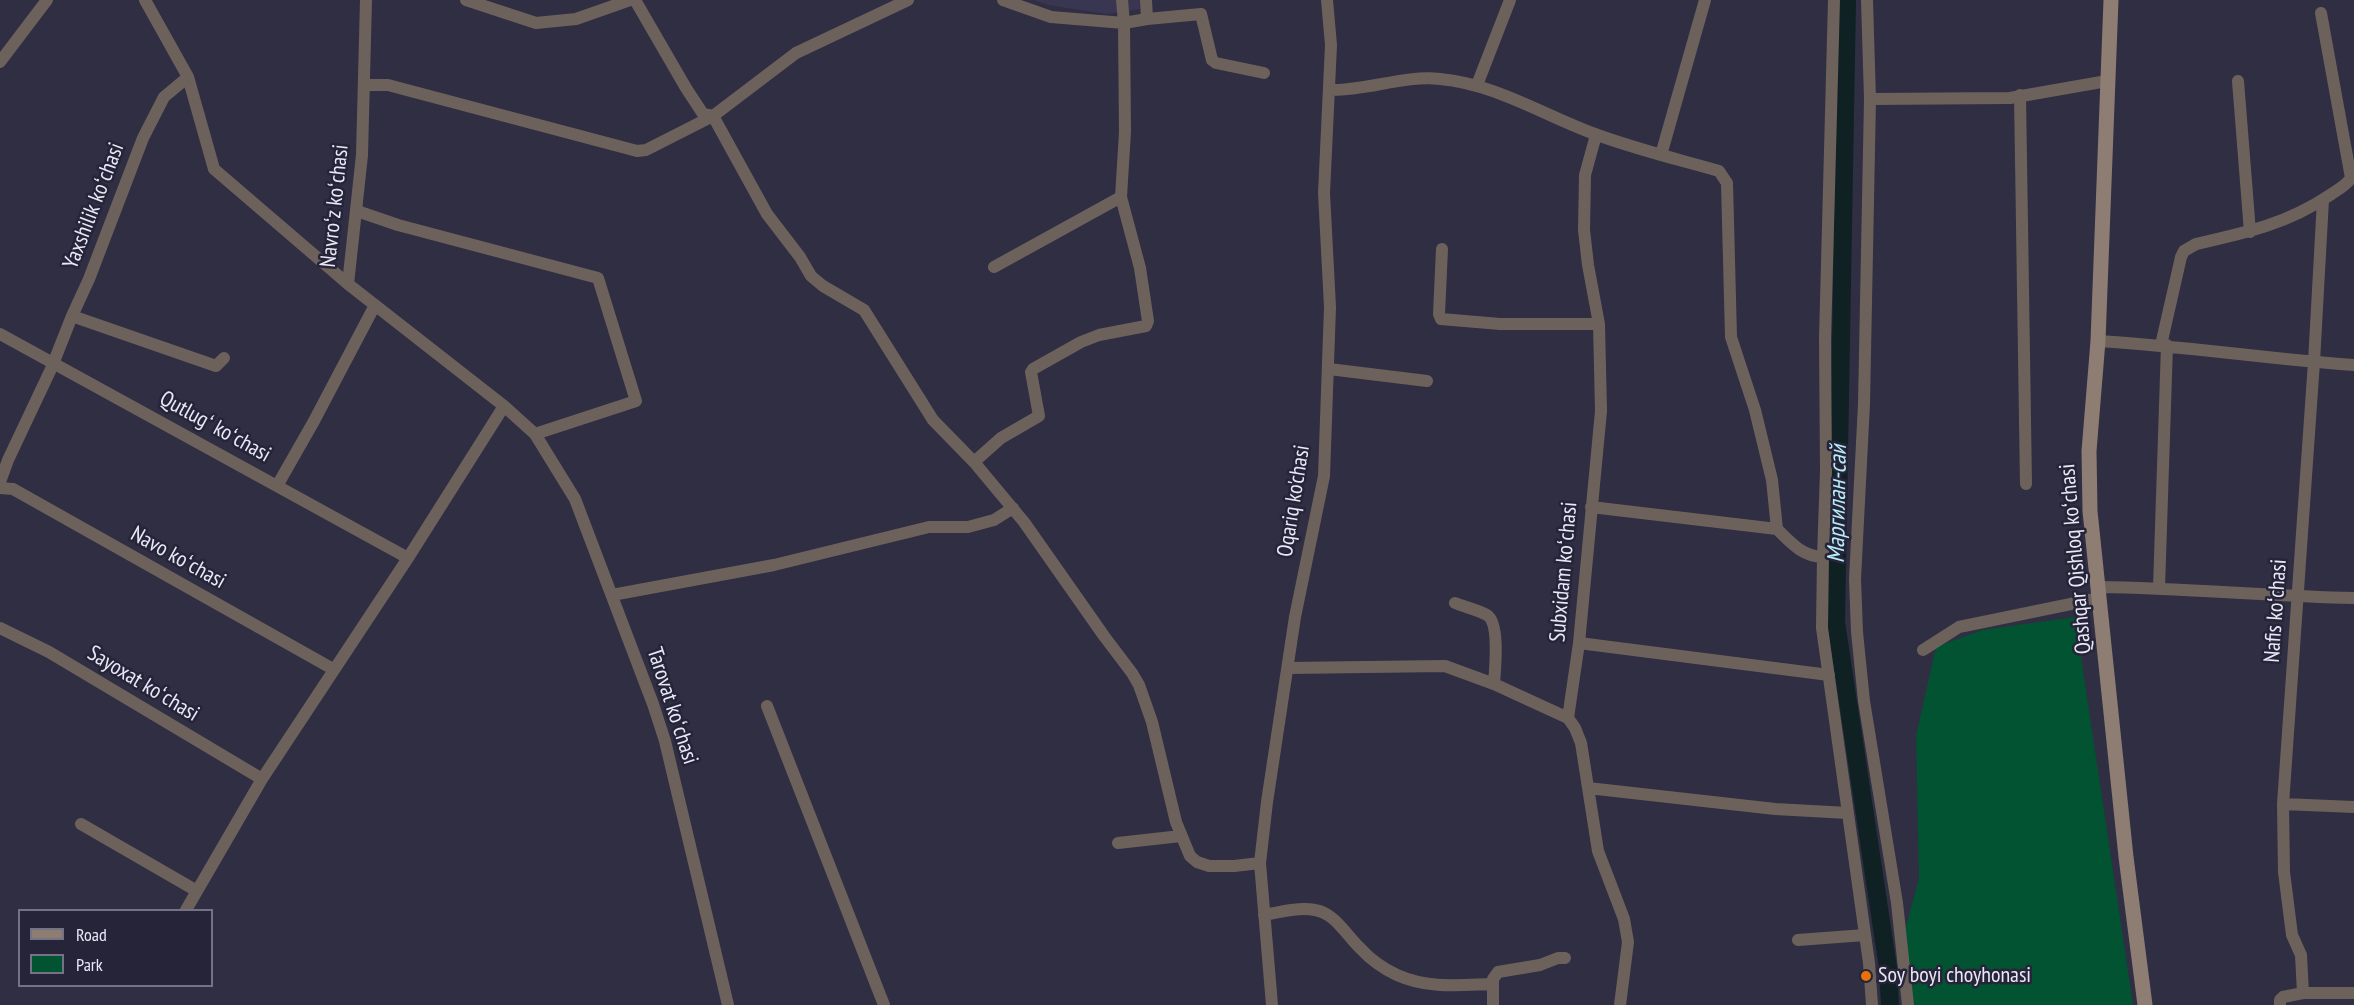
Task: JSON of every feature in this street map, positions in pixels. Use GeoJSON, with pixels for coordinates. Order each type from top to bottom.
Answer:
{"type":"FeatureCollection","features":[{"type":"Feature","properties":{"kind":"main road","name":"Qashqar Qishloq koʻchasi"},"geometry":{"type":"LineString","coordinates":[[2111,0],[2098,341],[2090,451],[2090,511],[2126,857],[2145,1005]]}},
{"type":"Feature","properties":{"kind":"street"},"geometry":{"type":"LineString","coordinates":[[0,62],[47,0]]}},
{"type":"Feature","properties":{"kind":"street"},"geometry":{"type":"LineString","coordinates":[[145,0],[188,76],[213,169],[348,284]]}},
{"type":"Feature","properties":{"kind":"street","name":"Navroʻz koʻchasi"},"geometry":{"type":"LineString","coordinates":[[366,0],[362,155],[348,284],[374,307],[504,406],[535,434]]}},
{"type":"Feature","properties":{"kind":"street"},"geometry":{"type":"LineString","coordinates":[[466,0],[536,23],[576,19],[632,0],[703,114],[713,116],[767,213],[800,257],[811,276],[823,286],[864,310],[933,420],[974,462],[1013,508],[1139,685],[1152,722],[1164,778],[1181,836],[1190,856],[1197,862],[1209,866],[1260,863]]}},
{"type":"Feature","properties":{"kind":"street"},"geometry":{"type":"LineString","coordinates":[[364,85],[388,85],[637,151],[655,145],[713,116],[796,53],[908,0]]}},
{"type":"Feature","properties":{"kind":"street"},"geometry":{"type":"LineString","coordinates":[[1003,0],[1051,16],[1124,23],[1147,18],[1201,14],[1212,60],[1215,63],[1264,73]]}},
{"type":"Feature","properties":{"kind":"street"},"geometry":{"type":"LineString","coordinates":[[974,462],[1001,438],[1039,416],[1031,372],[1033,369],[1081,342],[1099,335],[1146,326],[1149,321],[1140,268],[1121,196],[1125,132],[1122,0]]}},
{"type":"Feature","properties":{"kind":"street"},"geometry":{"type":"LineString","coordinates":[[1146,0],[1147,18]]}},
{"type":"Feature","properties":{"kind":"street","name":"Oqariq ko'chasi"},"geometry":{"type":"LineString","coordinates":[[1272,1005],[1260,863],[1295,617],[1324,476],[1330,307],[1324,193],[1332,45],[1327,0]]}},
{"type":"Feature","properties":{"kind":"street"},"geometry":{"type":"LineString","coordinates":[[1477,85],[1510,0]]}},
{"type":"Feature","properties":{"kind":"street"},"geometry":{"type":"LineString","coordinates":[[1661,155],[1705,0]]}},
{"type":"Feature","properties":{"kind":"street"},"geometry":{"type":"LineString","coordinates":[[1834,0],[1822,627],[1866,935],[1872,1005]]}},
{"type":"Feature","properties":{"kind":"street"},"geometry":{"type":"LineString","coordinates":[[1866,0],[1870,99],[1864,404],[1855,579],[1857,632],[1864,701],[1897,903],[1908,1005]]}},
{"type":"Feature","properties":{"kind":"street"},"geometry":{"type":"LineString","coordinates":[[2159,588],[2164,345],[2181,257],[2184,251],[2196,244],[2285,221],[2323,200],[2348,183],[2351,178],[2321,13]]}},
{"type":"Feature","properties":{"kind":"street","name":"Yaxshilik koʻchasi"},"geometry":{"type":"LineString","coordinates":[[0,482],[8,460],[42,391],[89,279],[143,138],[164,97],[188,76]]}},
{"type":"Feature","properties":{"kind":"street"},"geometry":{"type":"LineString","coordinates":[[1330,90],[1349,91],[1422,79],[1439,79],[1477,85],[1514,98],[1596,135],[1719,171],[1727,183],[1731,337],[1755,410],[1772,480],[1777,529]]}},
{"type":"Feature","properties":{"kind":"street"},"geometry":{"type":"LineString","coordinates":[[1870,99],[2010,98],[2107,81]]}},
{"type":"Feature","properties":{"kind":"street"},"geometry":{"type":"LineString","coordinates":[[2238,81],[2250,231]]}},
{"type":"Feature","properties":{"kind":"street"},"geometry":{"type":"LineString","coordinates":[[2020,95],[2026,484]]}},
{"type":"Feature","properties":{"kind":"street","name":"Subxidam koʻchasi"},"geometry":{"type":"LineString","coordinates":[[1568,718],[1579,643],[1601,411],[1599,324],[1584,230],[1585,176],[1596,135]]}},
{"type":"Feature","properties":{"kind":"street"},"geometry":{"type":"LineString","coordinates":[[994,267],[1121,196]]}},
{"type":"Feature","properties":{"kind":"street","name":"Nafis koʻchasi"},"geometry":{"type":"LineString","coordinates":[[2303,993],[2301,955],[2292,935],[2284,872],[2283,804],[2323,200]]}},
{"type":"Feature","properties":{"kind":"street"},"geometry":{"type":"LineString","coordinates":[[357,211],[408,228],[598,278],[636,401],[535,434]]}},
{"type":"Feature","properties":{"kind":"street"},"geometry":{"type":"LineString","coordinates":[[1443,249],[1439,314],[1441,319],[1500,324],[1599,324]]}},
{"type":"Feature","properties":{"kind":"street"},"geometry":{"type":"LineString","coordinates":[[277,486],[374,307]]}},
{"type":"Feature","properties":{"kind":"street"},"geometry":{"type":"LineString","coordinates":[[72,316],[216,366],[224,358]]}},
{"type":"Feature","properties":{"kind":"street","name":"Qutlugʻ koʻchasi"},"geometry":{"type":"LineString","coordinates":[[0,334],[408,558]]}},
{"type":"Feature","properties":{"kind":"street"},"geometry":{"type":"LineString","coordinates":[[2098,341],[2164,345],[2354,365]]}},
{"type":"Feature","properties":{"kind":"street"},"geometry":{"type":"LineString","coordinates":[[1329,369],[1427,381]]}},
{"type":"Feature","properties":{"kind":"street"},"geometry":{"type":"LineString","coordinates":[[187,909],[262,779],[408,558],[504,406]]}},
{"type":"Feature","properties":{"kind":"street","name":"Tarovat koʻchasi"},"geometry":{"type":"LineString","coordinates":[[535,434],[575,499],[664,741],[728,1005]]}},
{"type":"Feature","properties":{"kind":"street","name":"Navo koʻchasi"},"geometry":{"type":"LineString","coordinates":[[0,488],[13,489],[333,669]]}},
{"type":"Feature","properties":{"kind":"street"},"geometry":{"type":"LineString","coordinates":[[1591,507],[1777,529],[1799,550],[1812,556],[1823,557]]}},
{"type":"Feature","properties":{"kind":"street"},"geometry":{"type":"LineString","coordinates":[[612,595],[774,565],[929,527],[968,527],[994,520],[1013,508]]}},
{"type":"Feature","properties":{"kind":"street"},"geometry":{"type":"LineString","coordinates":[[1923,650],[1959,627],[2100,592],[2159,588],[2298,597],[2354,598]]}},
{"type":"Feature","properties":{"kind":"street"},"geometry":{"type":"LineString","coordinates":[[1455,603],[1488,615],[1493,621],[1496,653],[1494,684]]}},
{"type":"Feature","properties":{"kind":"street","name":"Sayoxat koʻchasi"},"geometry":{"type":"LineString","coordinates":[[0,628],[49,652],[262,779]]}},
{"type":"Feature","properties":{"kind":"street"},"geometry":{"type":"LineString","coordinates":[[1579,643],[1828,675]]}},
{"type":"Feature","properties":{"kind":"street"},"geometry":{"type":"LineString","coordinates":[[1288,668],[1445,666],[1494,684],[1568,718],[1581,743],[1598,851],[1624,919],[1628,942],[1620,1005]]}},
{"type":"Feature","properties":{"kind":"street"},"geometry":{"type":"LineString","coordinates":[[767,706],[884,1005]]}},
{"type":"Feature","properties":{"kind":"street"},"geometry":{"type":"LineString","coordinates":[[1588,788],[1775,809],[1848,813]]}},
{"type":"Feature","properties":{"kind":"street"},"geometry":{"type":"LineString","coordinates":[[2283,804],[2354,807]]}},
{"type":"Feature","properties":{"kind":"street"},"geometry":{"type":"LineString","coordinates":[[81,824],[197,891]]}},
{"type":"Feature","properties":{"kind":"street"},"geometry":{"type":"LineString","coordinates":[[1118,843],[1181,836]]}},
{"type":"Feature","properties":{"kind":"street"},"geometry":{"type":"LineString","coordinates":[[1264,915],[1292,909],[1315,910],[1325,914],[1372,959],[1395,974],[1418,984],[1432,986],[1493,984]]}},
{"type":"Feature","properties":{"kind":"street"},"geometry":{"type":"LineString","coordinates":[[1798,940],[1866,935]]}},
{"type":"Feature","properties":{"kind":"street"},"geometry":{"type":"LineString","coordinates":[[1493,1005],[1494,977],[1498,972],[1565,958]]}},
{"type":"Feature","properties":{"kind":"street"},"geometry":{"type":"LineString","coordinates":[[2280,1005],[2283,997],[2303,993],[2354,993]]}},
{"type":"Feature","properties":{"kind":"shaded area"},"geometry":{"type":"Polygon","coordinates":[[[1034,0],[1140,0],[1140,9],[1107,14],[1048,5],[1034,0]]]}},
{"type":"Feature","properties":{"kind":"green space"},"geometry":{"type":"Polygon","coordinates":[[[2075,617],[2133,1005],[1912,1005],[1904,933],[1919,879],[1916,736],[1936,647],[1982,630],[2075,617]]]}},
{"type":"Feature","properties":{"kind":"waterway","name":"Маргилан-сай"},"geometry":{"type":"LineString","coordinates":[[1847,0],[1836,622],[1888,968],[1890,1005]]}},
{"type":"Feature","properties":{"kind":"place","name":"Soy boyi choyhonasi"},"geometry":{"type":"Point","coordinates":[1866,976]}}]}
